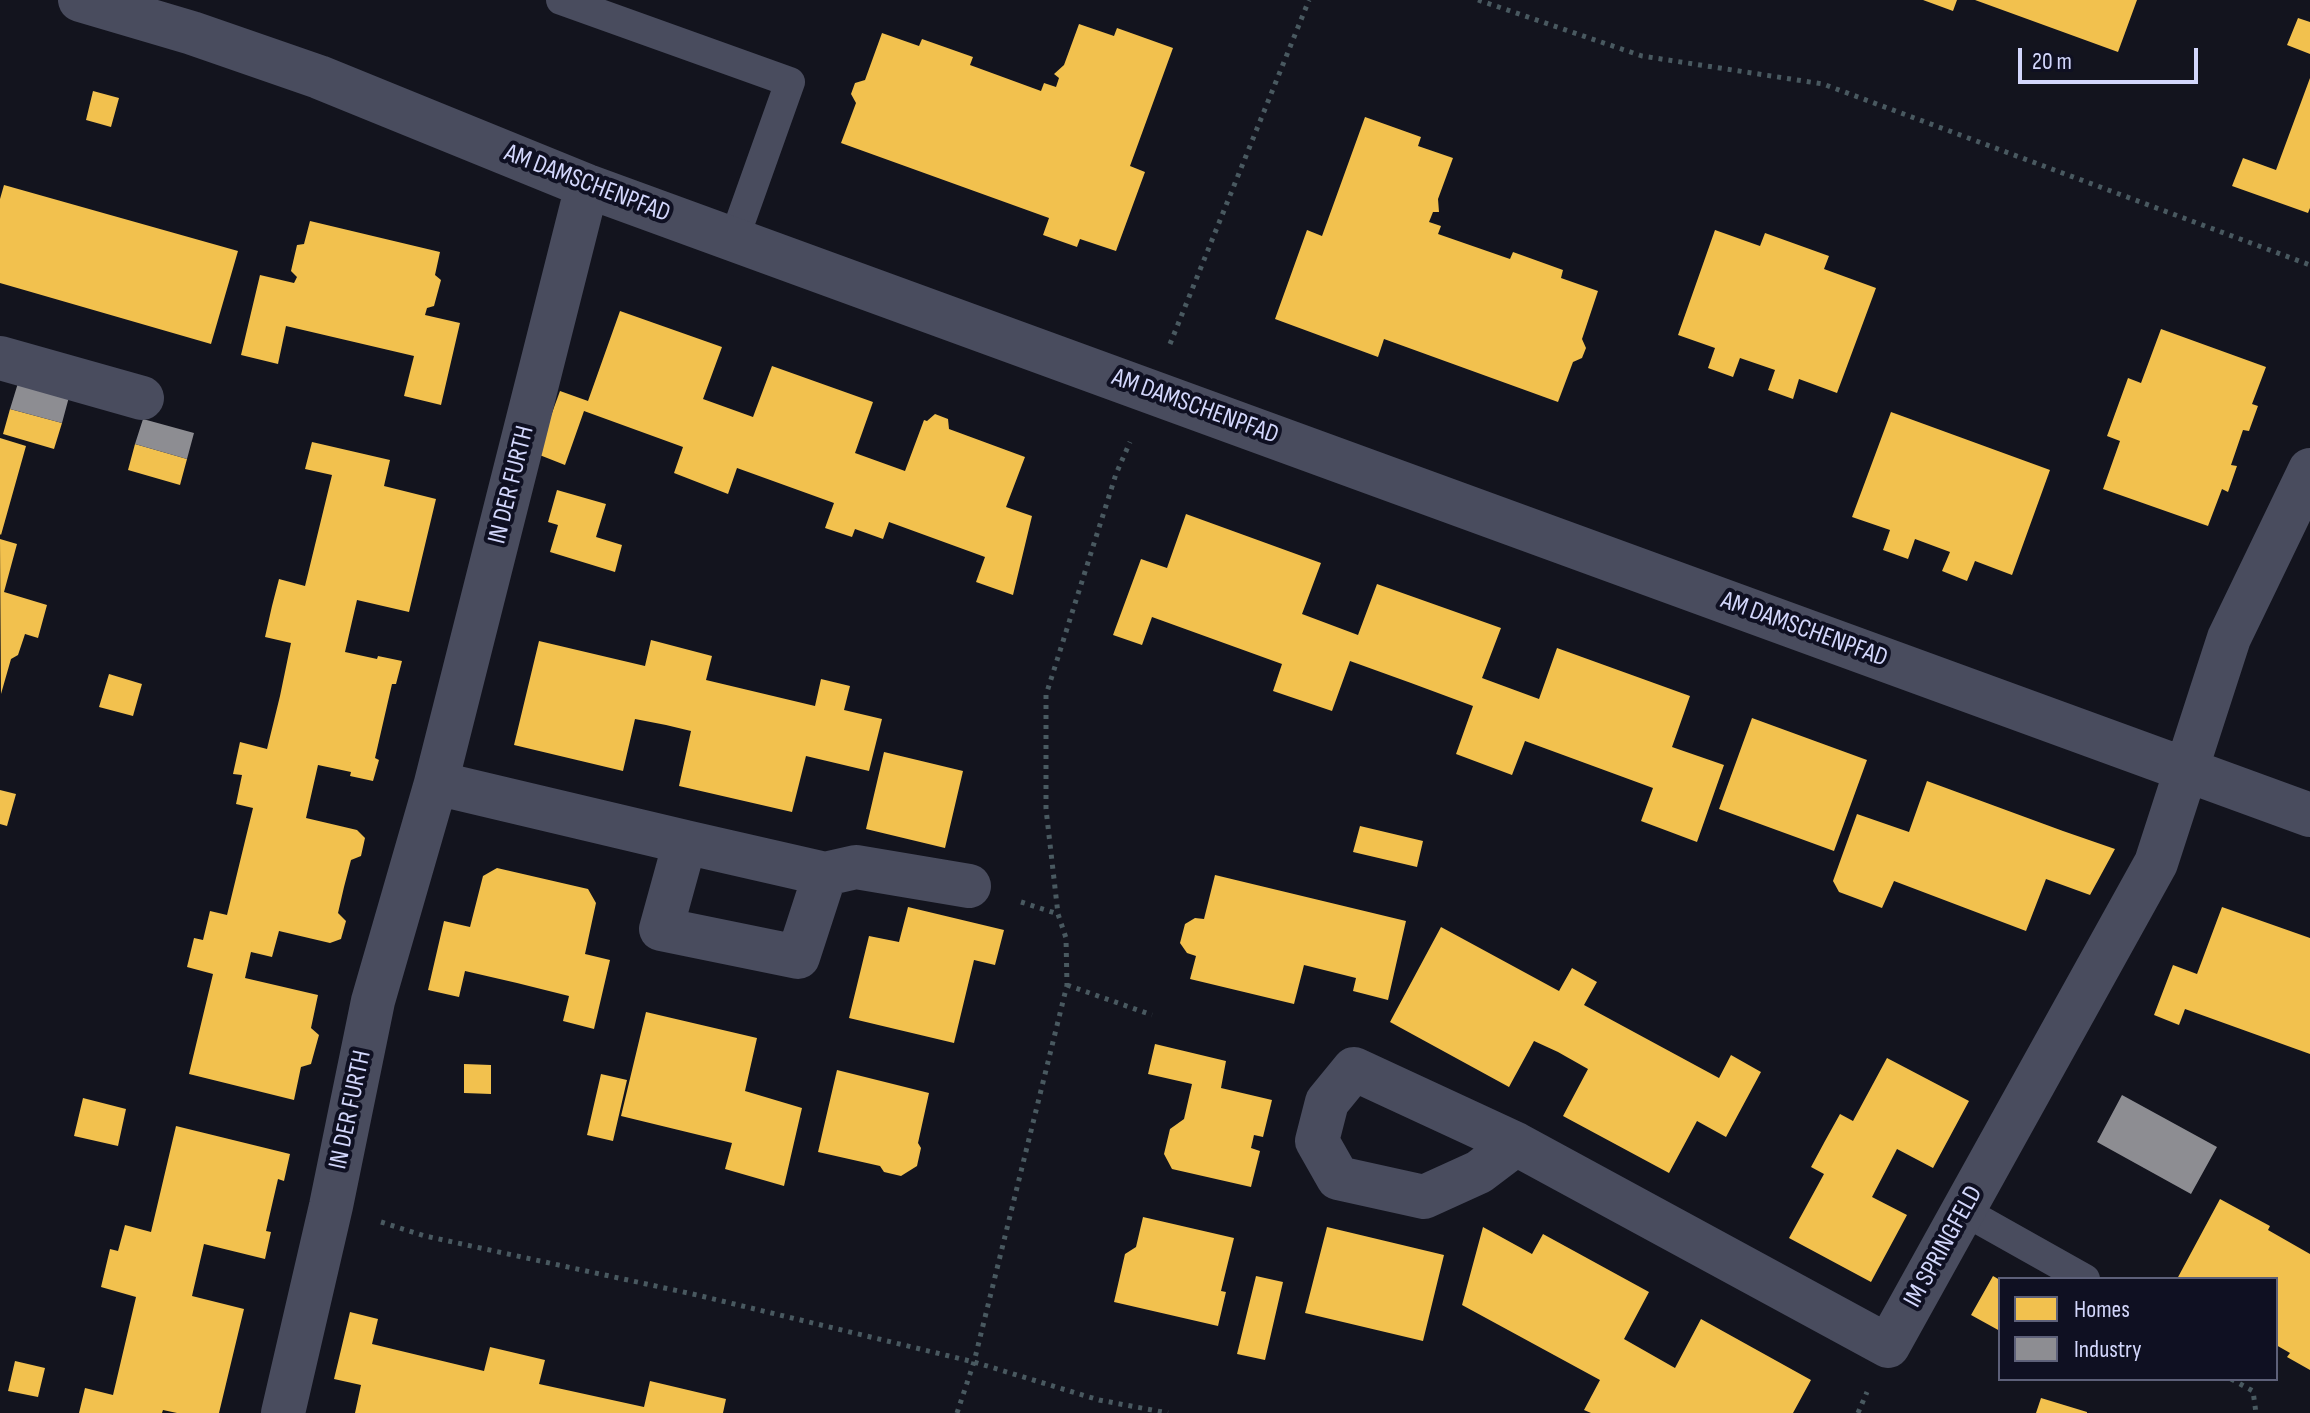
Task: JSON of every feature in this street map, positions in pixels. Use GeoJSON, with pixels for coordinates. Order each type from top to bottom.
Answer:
{"type":"FeatureCollection","features":[{"type":"Feature","properties":{"kind":"street","name":"AM DAMSCHENPFAD"},"geometry":{"type":"LineString","coordinates":[[80,0],[198,17],[319,77],[587,186],[2310,815]]}},
{"type":"Feature","properties":{"kind":"street","name":"IN DER FURTH"},"geometry":{"type":"LineString","coordinates":[[283,1413],[331,1206],[373,1001],[436,783],[587,186]]}},
{"type":"Feature","properties":{"kind":"street"},"geometry":{"type":"LineString","coordinates":[[0,358],[142,398]]}},
{"type":"Feature","properties":{"kind":"street","name":"IM SPRINGFELD"},"geometry":{"type":"LineString","coordinates":[[1516,1144],[1888,1346],[2156,863],[2229,638],[2310,470]]}},
{"type":"Feature","properties":{"kind":"street"},"geometry":{"type":"LineString","coordinates":[[436,783],[825,874],[856,867],[969,886]]}},
{"type":"Feature","properties":{"kind":"street"},"geometry":{"type":"LineString","coordinates":[[685,842],[661,929],[798,957],[825,874]]}},
{"type":"Feature","properties":{"kind":"lane"},"geometry":{"type":"LineString","coordinates":[[561,0],[790,82],[734,239]]}},
{"type":"Feature","properties":{"kind":"lane"},"geometry":{"type":"LineString","coordinates":[[1964,1211],[2081,1277]]}},
{"type":"Feature","properties":{"kind":"path"},"geometry":{"type":"LineString","coordinates":[[957,1413],[974,1362],[1067,985],[1066,938],[1058,914],[1046,809],[1046,695],[1116,474],[1309,0]]}},
{"type":"Feature","properties":{"kind":"path"},"geometry":{"type":"LineString","coordinates":[[1478,0],[1642,56],[1823,84],[2310,265]]}},
{"type":"Feature","properties":{"kind":"path"},"geometry":{"type":"LineString","coordinates":[[1067,985],[1152,1015]]}},
{"type":"Feature","properties":{"kind":"path"},"geometry":{"type":"LineString","coordinates":[[331,1206],[425,1236],[697,1295],[974,1362],[1099,1400],[1168,1413]]}},
{"type":"Feature","properties":{"kind":"path"},"geometry":{"type":"LineString","coordinates":[[2235,1381],[2253,1391],[2256,1413]]}},
{"type":"Feature","properties":{"kind":"building: Homes"},"geometry":{"type":"Polygon","coordinates":[[[1923,0],[1957,0],[1953,11],[1923,0]]]}},
{"type":"Feature","properties":{"kind":"building: Homes"},"geometry":{"type":"Polygon","coordinates":[[[1975,0],[2137,0],[2118,52],[1975,0]]]}},
{"type":"Feature","properties":{"kind":"building: Homes"},"geometry":{"type":"Polygon","coordinates":[[[2298,18],[2310,22],[2310,54],[2287,45],[2298,18]]]}},
{"type":"Feature","properties":{"kind":"building: Homes"},"geometry":{"type":"Polygon","coordinates":[[[1079,24],[1114,36],[1117,28],[1173,48],[1130,166],[1145,172],[1116,251],[1080,239],[1077,247],[1043,235],[1049,218],[841,143],[856,103],[851,94],[855,83],[865,80],[882,33],[919,46],[922,39],[973,57],[970,65],[1041,91],[1044,83],[1056,87],[1059,78],[1054,74],[1064,65],[1079,24]]]}},
{"type":"Feature","properties":{"kind":"building: Homes"},"geometry":{"type":"Polygon","coordinates":[[[2310,78],[2308,213],[2232,186],[2243,158],[2276,170],[2310,78]]]}},
{"type":"Feature","properties":{"kind":"building: Homes"},"geometry":{"type":"Polygon","coordinates":[[[93,91],[119,98],[111,127],[86,120],[93,91]]]}},
{"type":"Feature","properties":{"kind":"building: Homes"},"geometry":{"type":"Polygon","coordinates":[[[1365,117],[1421,137],[1418,146],[1453,158],[1438,199],[1439,212],[1433,212],[1429,222],[1441,226],[1438,234],[1510,259],[1513,252],[1563,270],[1561,278],[1598,291],[1582,339],[1586,348],[1582,358],[1573,362],[1558,402],[1384,339],[1378,357],[1275,319],[1307,230],[1322,236],[1365,117]]]}},
{"type":"Feature","properties":{"kind":"building: Homes"},"geometry":{"type":"Polygon","coordinates":[[[4,185],[238,251],[211,344],[0,283],[0,199],[4,185]]]}},
{"type":"Feature","properties":{"kind":"building: Homes"},"geometry":{"type":"Polygon","coordinates":[[[310,221],[440,252],[435,275],[441,280],[434,306],[427,308],[425,315],[460,323],[441,405],[404,396],[414,356],[286,326],[278,364],[241,355],[260,275],[294,283],[297,277],[291,271],[297,245],[304,244],[310,221]]]}},
{"type":"Feature","properties":{"kind":"building: Homes"},"geometry":{"type":"Polygon","coordinates":[[[1715,230],[1760,246],[1765,233],[1829,256],[1824,269],[1876,288],[1837,393],[1799,379],[1793,399],[1768,390],[1775,370],[1740,358],[1733,377],[1708,368],[1715,348],[1678,335],[1715,230]]]}},
{"type":"Feature","properties":{"kind":"building: Homes"},"geometry":{"type":"Polygon","coordinates":[[[620,311],[722,347],[703,399],[753,417],[772,366],[873,402],[855,453],[905,471],[924,420],[935,414],[948,419],[949,429],[1025,457],[1006,507],[1032,516],[1013,595],[976,582],[985,557],[889,522],[883,539],[855,529],[852,537],[825,528],[834,503],[737,468],[728,494],[674,473],[683,447],[584,411],[565,465],[537,454],[560,391],[588,401],[620,311]]]}},
{"type":"Feature","properties":{"kind":"building: Homes"},"geometry":{"type":"Polygon","coordinates":[[[2161,329],[2266,367],[2252,404],[2258,406],[2249,431],[2243,430],[2231,465],[2237,466],[2228,492],[2222,489],[2208,526],[2103,489],[2120,441],[2107,436],[2128,378],[2141,383],[2161,329]]]}},
{"type":"Feature","properties":{"kind":"building: Homes"},"geometry":{"type":"Polygon","coordinates":[[[10,409],[62,423],[54,449],[3,434],[10,409]]]}},
{"type":"Feature","properties":{"kind":"building: Homes"},"geometry":{"type":"Polygon","coordinates":[[[1891,412],[2050,470],[2012,575],[1975,561],[1967,581],[1942,571],[1950,552],[1915,539],[1908,559],[1883,550],[1890,530],[1852,517],[1891,412]]]}},
{"type":"Feature","properties":{"kind":"building: Homes"},"geometry":{"type":"Polygon","coordinates":[[[0,438],[26,446],[1,535],[0,534],[0,438]]]}},
{"type":"Feature","properties":{"kind":"building: Homes"},"geometry":{"type":"Polygon","coordinates":[[[312,442],[390,460],[384,486],[436,499],[409,612],[357,600],[345,652],[402,661],[396,684],[392,684],[375,758],[379,760],[373,781],[350,776],[351,772],[318,765],[306,818],[357,830],[365,838],[361,856],[351,860],[344,887],[338,913],[346,921],[341,939],[330,943],[279,931],[272,957],[251,952],[245,978],[318,995],[311,1028],[319,1035],[311,1064],[301,1067],[294,1100],[189,1074],[213,974],[187,967],[194,938],[203,940],[210,911],[227,915],[253,808],[236,804],[242,775],[233,774],[240,742],[267,749],[280,696],[291,643],[265,637],[272,606],[279,579],[305,586],[332,475],[305,469],[312,442]]]}},
{"type":"Feature","properties":{"kind":"building: Homes"},"geometry":{"type":"Polygon","coordinates":[[[135,444],[187,459],[180,485],[128,470],[135,444]]]}},
{"type":"Feature","properties":{"kind":"building: Homes"},"geometry":{"type":"Polygon","coordinates":[[[557,490],[606,504],[596,537],[622,545],[615,572],[550,552],[558,525],[548,522],[557,490]]]}},
{"type":"Feature","properties":{"kind":"building: Homes"},"geometry":{"type":"Polygon","coordinates":[[[1186,514],[1321,563],[1302,614],[1358,635],[1377,584],[1501,628],[1482,678],[1539,699],[1557,648],[1690,696],[1672,747],[1724,765],[1697,842],[1641,821],[1653,788],[1525,741],[1512,775],[1456,754],[1473,706],[1350,661],[1332,711],[1273,691],[1282,664],[1152,617],[1142,645],[1113,635],[1141,559],[1167,568],[1186,514]]]}},
{"type":"Feature","properties":{"kind":"building: Homes"},"geometry":{"type":"Polygon","coordinates":[[[0,539],[17,544],[4,592],[47,605],[38,638],[25,634],[18,655],[11,659],[1,694],[0,539]]]}},
{"type":"Feature","properties":{"kind":"building: Homes"},"geometry":{"type":"Polygon","coordinates":[[[651,640],[712,656],[706,680],[815,706],[821,679],[850,686],[844,710],[882,719],[869,771],[806,756],[792,812],[679,786],[691,731],[635,719],[623,771],[514,745],[539,641],[645,666],[651,640]]]}},
{"type":"Feature","properties":{"kind":"building: Homes"},"geometry":{"type":"Polygon","coordinates":[[[109,674],[142,684],[133,716],[99,707],[109,674]]]}},
{"type":"Feature","properties":{"kind":"building: Homes"},"geometry":{"type":"Polygon","coordinates":[[[1752,718],[1867,760],[1834,851],[1719,809],[1752,718]]]}},
{"type":"Feature","properties":{"kind":"building: Homes"},"geometry":{"type":"Polygon","coordinates":[[[884,752],[963,771],[945,848],[866,829],[884,752]]]}},
{"type":"Feature","properties":{"kind":"building: Homes"},"geometry":{"type":"Polygon","coordinates":[[[1927,781],[2115,849],[2090,895],[2046,879],[2026,931],[1894,881],[1882,908],[1839,892],[1833,881],[1857,814],[1909,832],[1927,781]]]}},
{"type":"Feature","properties":{"kind":"building: Homes"},"geometry":{"type":"Polygon","coordinates":[[[0,790],[16,794],[7,826],[0,824],[0,790]]]}},
{"type":"Feature","properties":{"kind":"building: Homes"},"geometry":{"type":"Polygon","coordinates":[[[1360,826],[1423,841],[1417,867],[1353,852],[1360,826]]]}},
{"type":"Feature","properties":{"kind":"building: Homes"},"geometry":{"type":"Polygon","coordinates":[[[497,868],[588,889],[596,903],[585,954],[610,960],[594,1029],[563,1021],[569,996],[517,983],[465,971],[459,997],[428,990],[444,921],[470,927],[483,876],[497,868]]]}},
{"type":"Feature","properties":{"kind":"building: Homes"},"geometry":{"type":"Polygon","coordinates":[[[1215,875],[1406,921],[1388,1000],[1353,991],[1356,978],[1304,965],[1294,1004],[1190,979],[1196,956],[1187,953],[1180,943],[1185,924],[1195,918],[1204,919],[1215,875]]]}},
{"type":"Feature","properties":{"kind":"building: Homes"},"geometry":{"type":"Polygon","coordinates":[[[908,907],[1004,930],[995,965],[974,960],[954,1043],[849,1018],[869,936],[899,942],[908,907]]]}},
{"type":"Feature","properties":{"kind":"building: Homes"},"geometry":{"type":"Polygon","coordinates":[[[2222,907],[2310,938],[2310,1054],[2185,1009],[2179,1025],[2154,1015],[2173,965],[2197,974],[2222,907]]]}},
{"type":"Feature","properties":{"kind":"building: Homes"},"geometry":{"type":"Polygon","coordinates":[[[1441,927],[1559,991],[1572,968],[1597,982],[1584,1005],[1719,1078],[1731,1055],[1761,1072],[1726,1137],[1697,1121],[1669,1173],[1563,1116],[1588,1069],[1558,1052],[1534,1041],[1509,1087],[1390,1022],[1441,927]]]}},
{"type":"Feature","properties":{"kind":"building: Homes"},"geometry":{"type":"Polygon","coordinates":[[[646,1012],[757,1038],[745,1091],[802,1108],[784,1186],[725,1169],[732,1143],[621,1116],[646,1012]]]}},
{"type":"Feature","properties":{"kind":"building: Homes"},"geometry":{"type":"Polygon","coordinates":[[[1155,1044],[1226,1061],[1221,1088],[1272,1100],[1263,1137],[1254,1135],[1251,1148],[1260,1151],[1251,1187],[1172,1169],[1164,1154],[1170,1129],[1184,1119],[1192,1084],[1148,1074],[1155,1044]]]}},
{"type":"Feature","properties":{"kind":"building: Homes"},"geometry":{"type":"Polygon","coordinates":[[[1887,1058],[1969,1101],[1933,1168],[1897,1149],[1872,1197],[1907,1215],[1871,1282],[1789,1238],[1824,1174],[1811,1167],[1825,1141],[1840,1114],[1853,1121],[1887,1058]]]}},
{"type":"Feature","properties":{"kind":"building: Homes"},"geometry":{"type":"Polygon","coordinates":[[[464,1064],[491,1065],[491,1094],[464,1093],[464,1064]]]}},
{"type":"Feature","properties":{"kind":"building: Homes"},"geometry":{"type":"Polygon","coordinates":[[[837,1070],[929,1093],[918,1143],[921,1148],[917,1166],[901,1176],[884,1172],[880,1166],[818,1152],[837,1070]]]}},
{"type":"Feature","properties":{"kind":"building: Homes"},"geometry":{"type":"Polygon","coordinates":[[[601,1074],[627,1080],[613,1141],[587,1135],[601,1074]]]}},
{"type":"Feature","properties":{"kind":"building: Homes"},"geometry":{"type":"Polygon","coordinates":[[[83,1098],[126,1109],[118,1146],[74,1136],[83,1098]]]}},
{"type":"Feature","properties":{"kind":"building: Homes"},"geometry":{"type":"Polygon","coordinates":[[[176,1126],[290,1154],[284,1181],[278,1179],[266,1231],[271,1232],[265,1259],[204,1244],[192,1296],[244,1309],[219,1413],[163,1410],[162,1413],[79,1413],[85,1388],[113,1395],[136,1297],[101,1287],[110,1249],[118,1251],[125,1225],[151,1232],[176,1126]]]}},
{"type":"Feature","properties":{"kind":"building: Homes"},"geometry":{"type":"Polygon","coordinates":[[[2220,1199],[2270,1226],[2268,1230],[2310,1254],[2310,1370],[2287,1357],[2290,1353],[2278,1346],[2278,1277],[2178,1277],[2220,1199]]]}},
{"type":"Feature","properties":{"kind":"building: Homes"},"geometry":{"type":"Polygon","coordinates":[[[1143,1217],[1234,1238],[1221,1291],[1226,1292],[1218,1326],[1114,1302],[1125,1254],[1136,1247],[1143,1217]]]}},
{"type":"Feature","properties":{"kind":"building: Homes"},"geometry":{"type":"Polygon","coordinates":[[[1327,1227],[1444,1255],[1423,1341],[1305,1313],[1327,1227]]]}},
{"type":"Feature","properties":{"kind":"building: Homes"},"geometry":{"type":"Polygon","coordinates":[[[1483,1227],[1532,1254],[1543,1234],[1649,1292],[1624,1339],[1675,1368],[1701,1319],[1811,1380],[1793,1413],[1591,1413],[1584,1410],[1600,1380],[1462,1305],[1483,1227]]]}},
{"type":"Feature","properties":{"kind":"building: Homes"},"geometry":{"type":"Polygon","coordinates":[[[1256,1276],[1283,1282],[1265,1360],[1237,1354],[1256,1276]]]}},
{"type":"Feature","properties":{"kind":"building: Homes"},"geometry":{"type":"Polygon","coordinates":[[[1993,1276],[1998,1279],[1998,1330],[1971,1315],[1993,1276]]]}},
{"type":"Feature","properties":{"kind":"building: Homes"},"geometry":{"type":"Polygon","coordinates":[[[350,1312],[378,1319],[372,1344],[484,1371],[490,1347],[545,1360],[539,1384],[644,1407],[650,1381],[726,1399],[723,1413],[355,1413],[361,1385],[334,1379],[350,1312]]]}},
{"type":"Feature","properties":{"kind":"building: Homes"},"geometry":{"type":"Polygon","coordinates":[[[15,1361],[45,1368],[38,1397],[8,1391],[15,1361]]]}},
{"type":"Feature","properties":{"kind":"building: Homes"},"geometry":{"type":"Polygon","coordinates":[[[2041,1398],[2087,1412],[2087,1413],[2036,1413],[2041,1398]]]}},
{"type":"Feature","properties":{"kind":"building: Industry"},"geometry":{"type":"Polygon","coordinates":[[[18,383],[69,397],[62,423],[10,409],[18,383]]]}},
{"type":"Feature","properties":{"kind":"building: Industry"},"geometry":{"type":"Polygon","coordinates":[[[143,419],[194,433],[187,459],[135,444],[143,419]]]}},
{"type":"Feature","properties":{"kind":"building: Industry"},"geometry":{"type":"Polygon","coordinates":[[[2122,1095],[2217,1147],[2191,1194],[2097,1142],[2122,1095]]]}}]}
